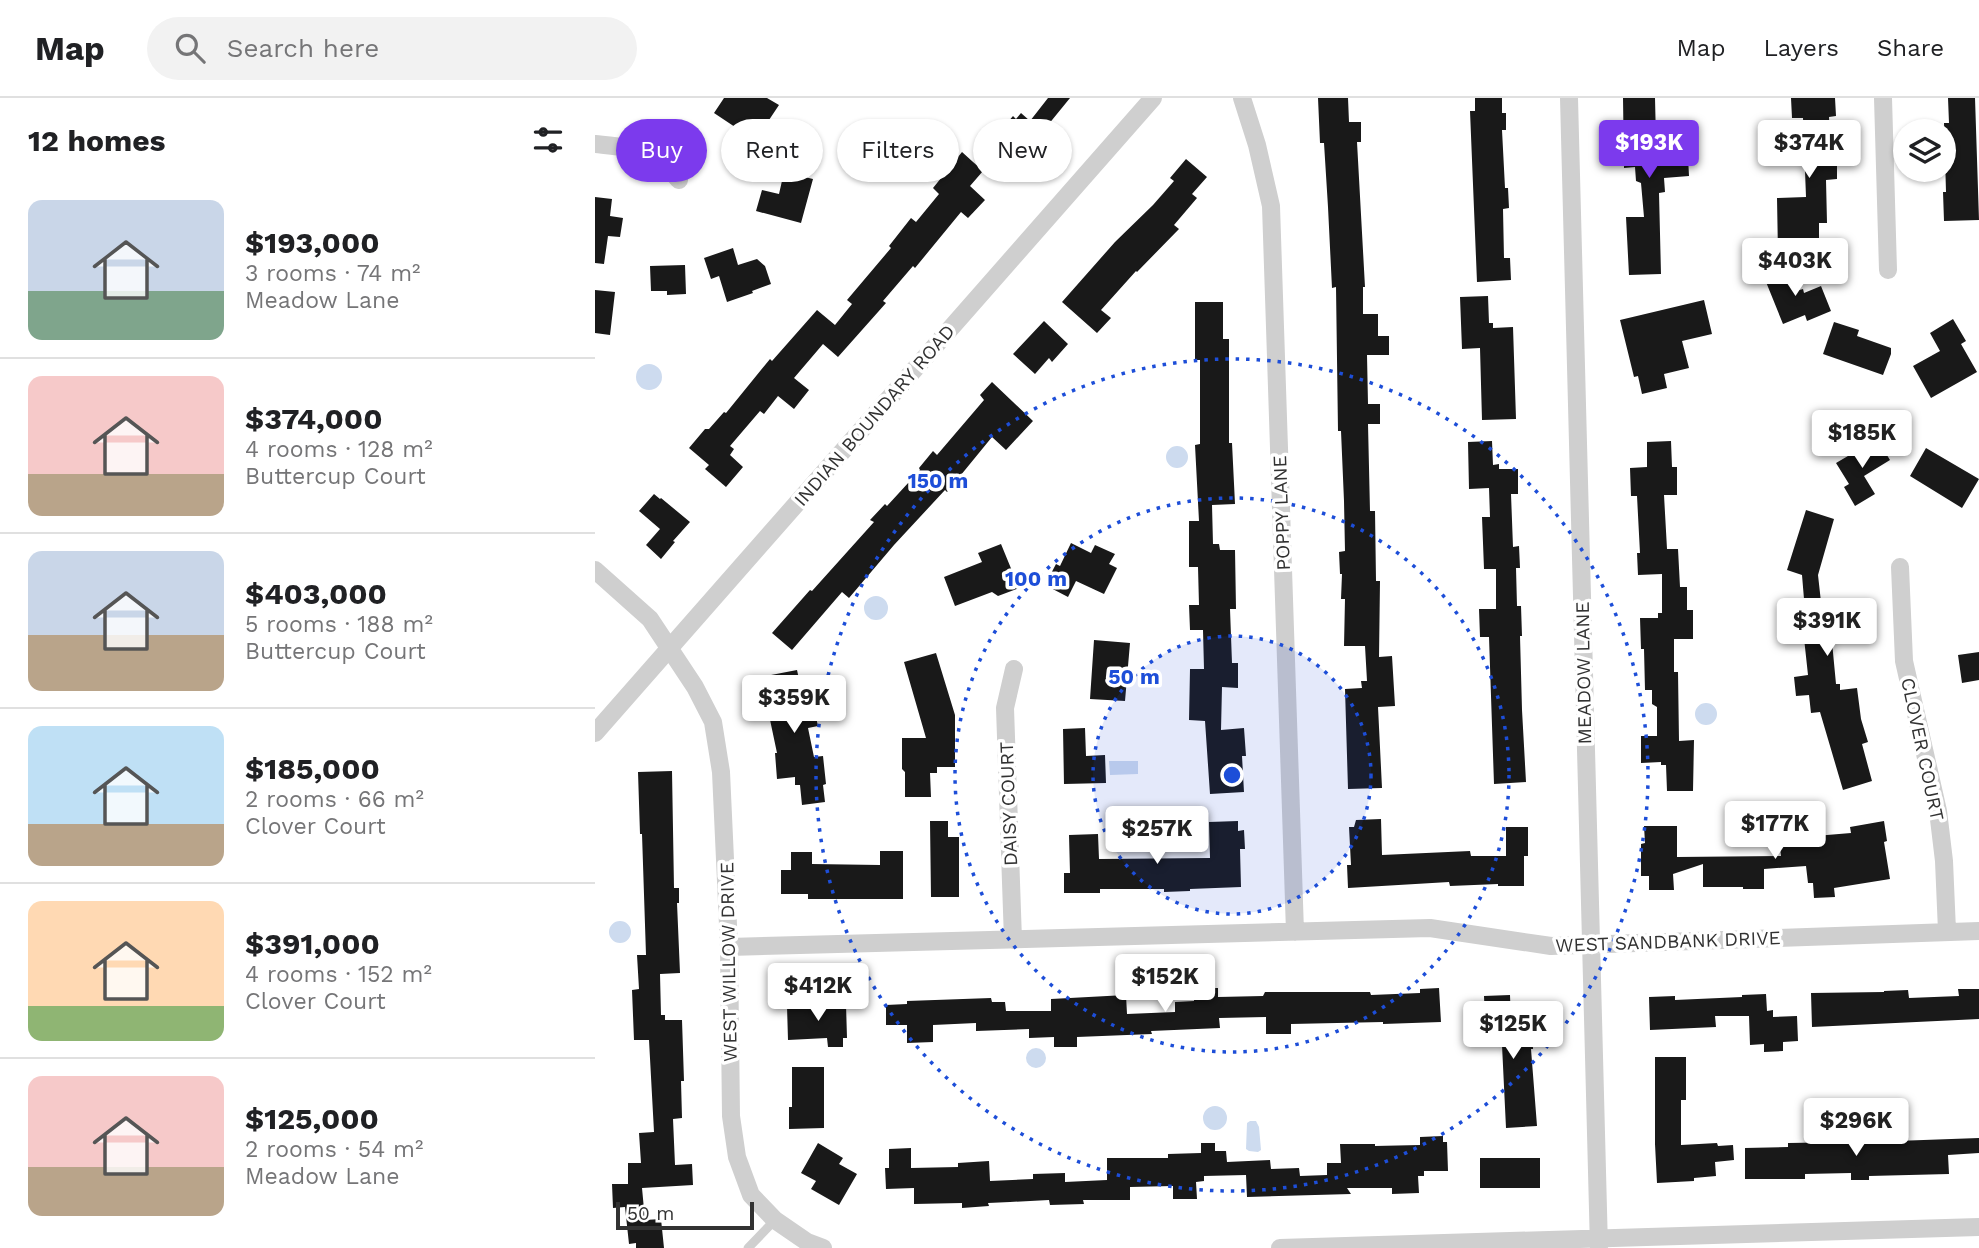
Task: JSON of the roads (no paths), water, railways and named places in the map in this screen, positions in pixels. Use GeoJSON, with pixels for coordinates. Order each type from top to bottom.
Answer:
{"type":"FeatureCollection","features":[{"type":"Feature","properties":{"kind":"street","name":"INDIAN BOUNDARY ROAD"},"geometry":{"type":"LineString","coordinates":[[595,733],[1153,98]]}},
{"type":"Feature","properties":{"kind":"street","name":"POPPY LANE"},"geometry":{"type":"LineString","coordinates":[[1242,98],[1257,145],[1271,206],[1295,932]]}},
{"type":"Feature","properties":{"kind":"street","name":"MEADOW LANE"},"geometry":{"type":"LineString","coordinates":[[1569,98],[1599,1243]]}},
{"type":"Feature","properties":{"kind":"street"},"geometry":{"type":"LineString","coordinates":[[1883,98],[1888,270]]}},
{"type":"Feature","properties":{"kind":"street"},"geometry":{"type":"LineString","coordinates":[[595,144],[616,146]]}},
{"type":"Feature","properties":{"kind":"street","name":"CLOVER COURT"},"geometry":{"type":"LineString","coordinates":[[1900,567],[1904,661],[1938,811],[1944,861],[1947,932]]}},
{"type":"Feature","properties":{"kind":"street","name":"WEST WILLOW DRIVE"},"geometry":{"type":"LineString","coordinates":[[595,570],[648,617],[695,687],[713,722],[721,772],[729,947],[731,1116],[737,1157],[751,1195],[775,1220],[807,1242],[823,1248]]}},
{"type":"Feature","properties":{"kind":"street","name":"DAISY COURT"},"geometry":{"type":"LineString","coordinates":[[1013,940],[1005,708],[1014,669]]}},
{"type":"Feature","properties":{"kind":"street","name":"WEST SANDBANK DRIVE"},"geometry":{"type":"LineString","coordinates":[[729,947],[1430,928],[1551,946],[1979,931]]}},
{"type":"Feature","properties":{"kind":"street"},"geometry":{"type":"LineString","coordinates":[[1280,1248],[1599,1243],[1979,1227]]}},
{"type":"Feature","properties":{"kind":"lane"},"geometry":{"type":"LineString","coordinates":[[748,1248],[775,1220]]}},
{"type":"Feature","properties":{"kind":"water"},"geometry":{"type":"Polygon","coordinates":[[[649,364],[658,368],[662,377],[658,386],[649,390],[640,386],[636,377],[640,368],[649,364]]]}},
{"type":"Feature","properties":{"kind":"water"},"geometry":{"type":"Polygon","coordinates":[[[1177,446],[1185,449],[1188,457],[1185,465],[1177,468],[1169,465],[1166,457],[1169,449],[1177,446]]]}},
{"type":"Feature","properties":{"kind":"water"},"geometry":{"type":"Polygon","coordinates":[[[876,596],[884,600],[888,608],[884,616],[876,620],[868,616],[864,608],[868,600],[876,596]]]}},
{"type":"Feature","properties":{"kind":"water"},"geometry":{"type":"Polygon","coordinates":[[[1706,703],[1714,706],[1717,714],[1714,722],[1706,725],[1698,722],[1695,714],[1698,706],[1706,703]]]}},
{"type":"Feature","properties":{"kind":"water"},"geometry":{"type":"Polygon","coordinates":[[[1109,761],[1138,761],[1138,774],[1110,775],[1109,761]]]}},
{"type":"Feature","properties":{"kind":"water"},"geometry":{"type":"Polygon","coordinates":[[[620,921],[628,924],[631,932],[628,940],[620,943],[612,940],[609,932],[612,924],[620,921]]]}},
{"type":"Feature","properties":{"kind":"water"},"geometry":{"type":"Polygon","coordinates":[[[1032,1048],[1040,1048],[1046,1058],[1040,1068],[1032,1068],[1026,1062],[1026,1054],[1032,1048]]]}},
{"type":"Feature","properties":{"kind":"water"},"geometry":{"type":"Polygon","coordinates":[[[1215,1106],[1226,1113],[1227,1118],[1220,1129],[1215,1130],[1204,1123],[1203,1118],[1210,1107],[1215,1106]]]}},
{"type":"Feature","properties":{"kind":"water"},"geometry":{"type":"Polygon","coordinates":[[[1256,1121],[1259,1127],[1261,1150],[1258,1152],[1246,1149],[1247,1123],[1256,1121]]]}}]}
